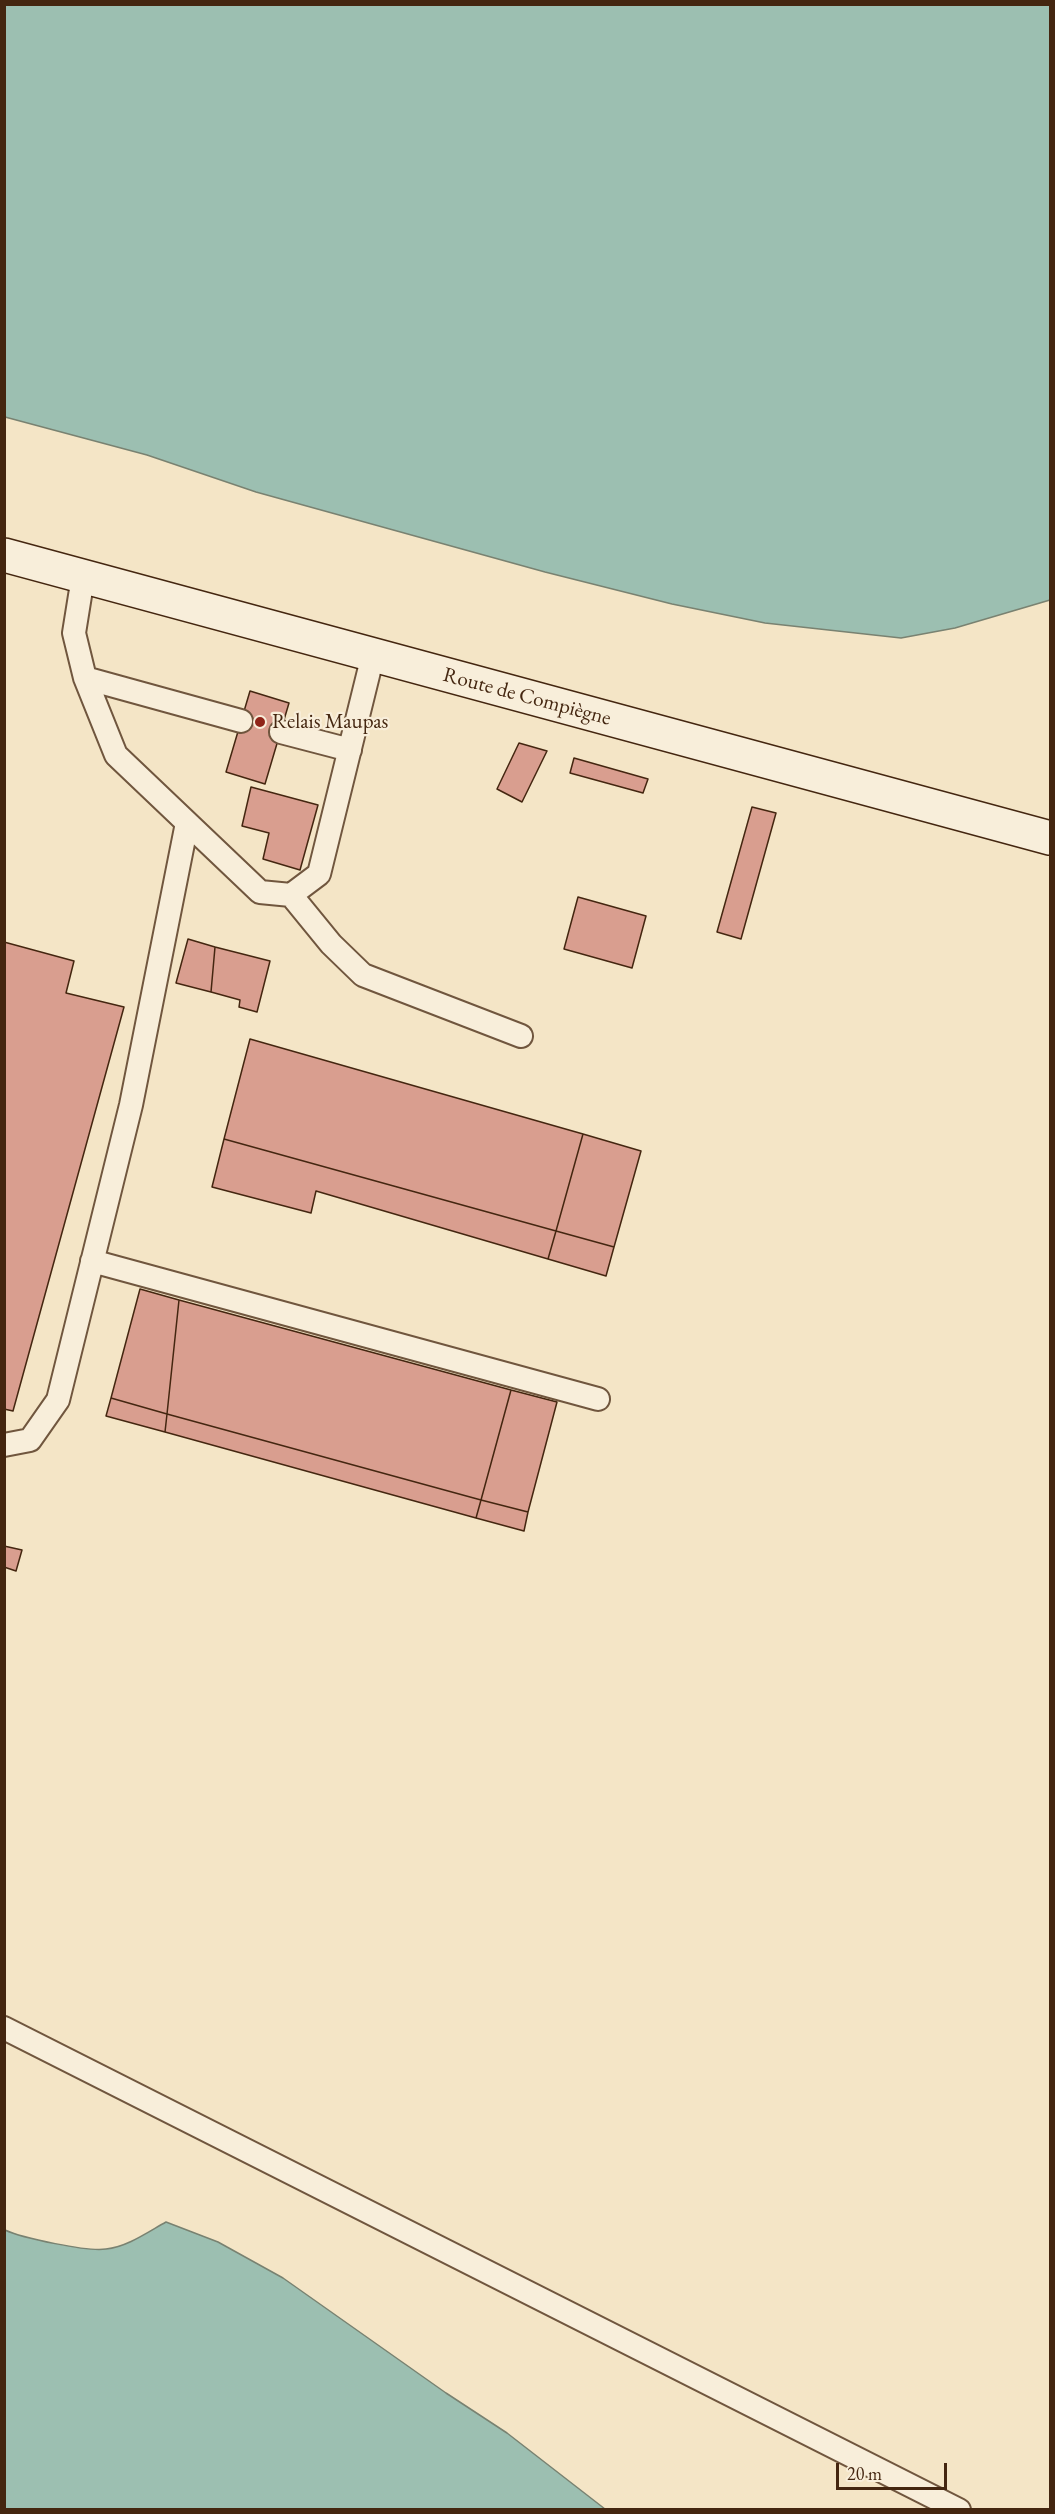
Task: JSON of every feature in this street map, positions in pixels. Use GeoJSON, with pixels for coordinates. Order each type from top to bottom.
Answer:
{"type":"FeatureCollection","features":[{"type":"Feature","properties":{"kind":"main road","name":"Route de Compiègne"},"geometry":{"type":"LineString","coordinates":[[4,555],[1050,838]]}},
{"type":"Feature","properties":{"kind":"lane"},"geometry":{"type":"LineString","coordinates":[[83,576],[74,633],[85,678],[116,755],[260,892],[291,895],[320,874],[373,655]]}},
{"type":"Feature","properties":{"kind":"lane"},"geometry":{"type":"LineString","coordinates":[[85,678],[241,721]]}},
{"type":"Feature","properties":{"kind":"lane"},"geometry":{"type":"LineString","coordinates":[[281,732],[350,750]]}},
{"type":"Feature","properties":{"kind":"lane"},"geometry":{"type":"LineString","coordinates":[[4,1446],[30,1440],[58,1400],[131,1105],[187,823]]}},
{"type":"Feature","properties":{"kind":"lane"},"geometry":{"type":"LineString","coordinates":[[291,895],[331,944],[363,975],[521,1036]]}},
{"type":"Feature","properties":{"kind":"lane"},"geometry":{"type":"LineString","coordinates":[[92,1261],[598,1399]]}},
{"type":"Feature","properties":{"kind":"lane"},"geometry":{"type":"LineString","coordinates":[[4,2028],[959,2510]]}},
{"type":"Feature","properties":{"kind":"shaded area"},"geometry":{"type":"Polygon","coordinates":[[[4,5],[1050,5],[1050,600],[955,628],[901,638],[765,623],[672,604],[545,572],[256,492],[147,455],[5,417],[4,5]]]}},
{"type":"Feature","properties":{"kind":"shaded area"},"geometry":{"type":"Polygon","coordinates":[[[166,2222],[218,2242],[283,2278],[446,2393],[507,2433],[605,2509],[5,2509],[5,2230],[55,2244],[106,2249],[129,2242],[166,2222]]]}},
{"type":"Feature","properties":{"kind":"building"},"geometry":{"type":"Polygon","coordinates":[[[250,691],[289,703],[265,784],[226,772],[250,691]]]}},
{"type":"Feature","properties":{"kind":"building"},"geometry":{"type":"Polygon","coordinates":[[[519,743],[547,751],[522,802],[497,789],[519,743]]]}},
{"type":"Feature","properties":{"kind":"building"},"geometry":{"type":"Polygon","coordinates":[[[574,758],[648,779],[643,793],[570,773],[574,758]]]}},
{"type":"Feature","properties":{"kind":"building"},"geometry":{"type":"Polygon","coordinates":[[[251,787],[318,805],[300,870],[263,859],[269,833],[242,826],[251,787]]]}},
{"type":"Feature","properties":{"kind":"building"},"geometry":{"type":"Polygon","coordinates":[[[752,807],[776,813],[741,939],[717,932],[752,807]]]}},
{"type":"Feature","properties":{"kind":"building"},"geometry":{"type":"Polygon","coordinates":[[[578,897],[646,916],[632,968],[564,949],[578,897]]]}},
{"type":"Feature","properties":{"kind":"building"},"geometry":{"type":"Polygon","coordinates":[[[188,939],[215,947],[211,992],[176,983],[188,939]]]}},
{"type":"Feature","properties":{"kind":"building"},"geometry":{"type":"Polygon","coordinates":[[[4,942],[74,961],[66,993],[124,1007],[13,1411],[4,1409],[4,942]]]}},
{"type":"Feature","properties":{"kind":"building"},"geometry":{"type":"Polygon","coordinates":[[[215,947],[270,961],[257,1012],[239,1007],[240,1000],[211,992],[215,947]]]}},
{"type":"Feature","properties":{"kind":"building"},"geometry":{"type":"Polygon","coordinates":[[[250,1039],[583,1134],[556,1231],[224,1139],[250,1039]]]}},
{"type":"Feature","properties":{"kind":"building"},"geometry":{"type":"Polygon","coordinates":[[[583,1134],[641,1151],[614,1247],[556,1231],[583,1134]]]}},
{"type":"Feature","properties":{"kind":"building"},"geometry":{"type":"Polygon","coordinates":[[[224,1139],[556,1231],[548,1259],[316,1191],[311,1213],[212,1187],[224,1139]]]}},
{"type":"Feature","properties":{"kind":"building"},"geometry":{"type":"Polygon","coordinates":[[[556,1231],[614,1247],[606,1276],[548,1259],[556,1231]]]}},
{"type":"Feature","properties":{"kind":"building"},"geometry":{"type":"Polygon","coordinates":[[[140,1289],[179,1300],[167,1414],[111,1398],[140,1289]]]}},
{"type":"Feature","properties":{"kind":"building"},"geometry":{"type":"Polygon","coordinates":[[[179,1300],[511,1390],[481,1500],[167,1414],[179,1300]]]}},
{"type":"Feature","properties":{"kind":"building"},"geometry":{"type":"Polygon","coordinates":[[[511,1390],[557,1402],[528,1512],[481,1500],[511,1390]]]}},
{"type":"Feature","properties":{"kind":"building"},"geometry":{"type":"Polygon","coordinates":[[[111,1398],[167,1414],[165,1432],[106,1416],[111,1398]]]}},
{"type":"Feature","properties":{"kind":"building"},"geometry":{"type":"Polygon","coordinates":[[[167,1414],[481,1500],[476,1518],[165,1432],[167,1414]]]}},
{"type":"Feature","properties":{"kind":"building"},"geometry":{"type":"Polygon","coordinates":[[[481,1500],[528,1512],[524,1531],[476,1518],[481,1500]]]}},
{"type":"Feature","properties":{"kind":"building"},"geometry":{"type":"Polygon","coordinates":[[[4,1546],[22,1550],[16,1571],[4,1567],[4,1546]]]}},
{"type":"Feature","properties":{"kind":"place","name":"Relais Maupas"},"geometry":{"type":"Point","coordinates":[260,722]}}]}
